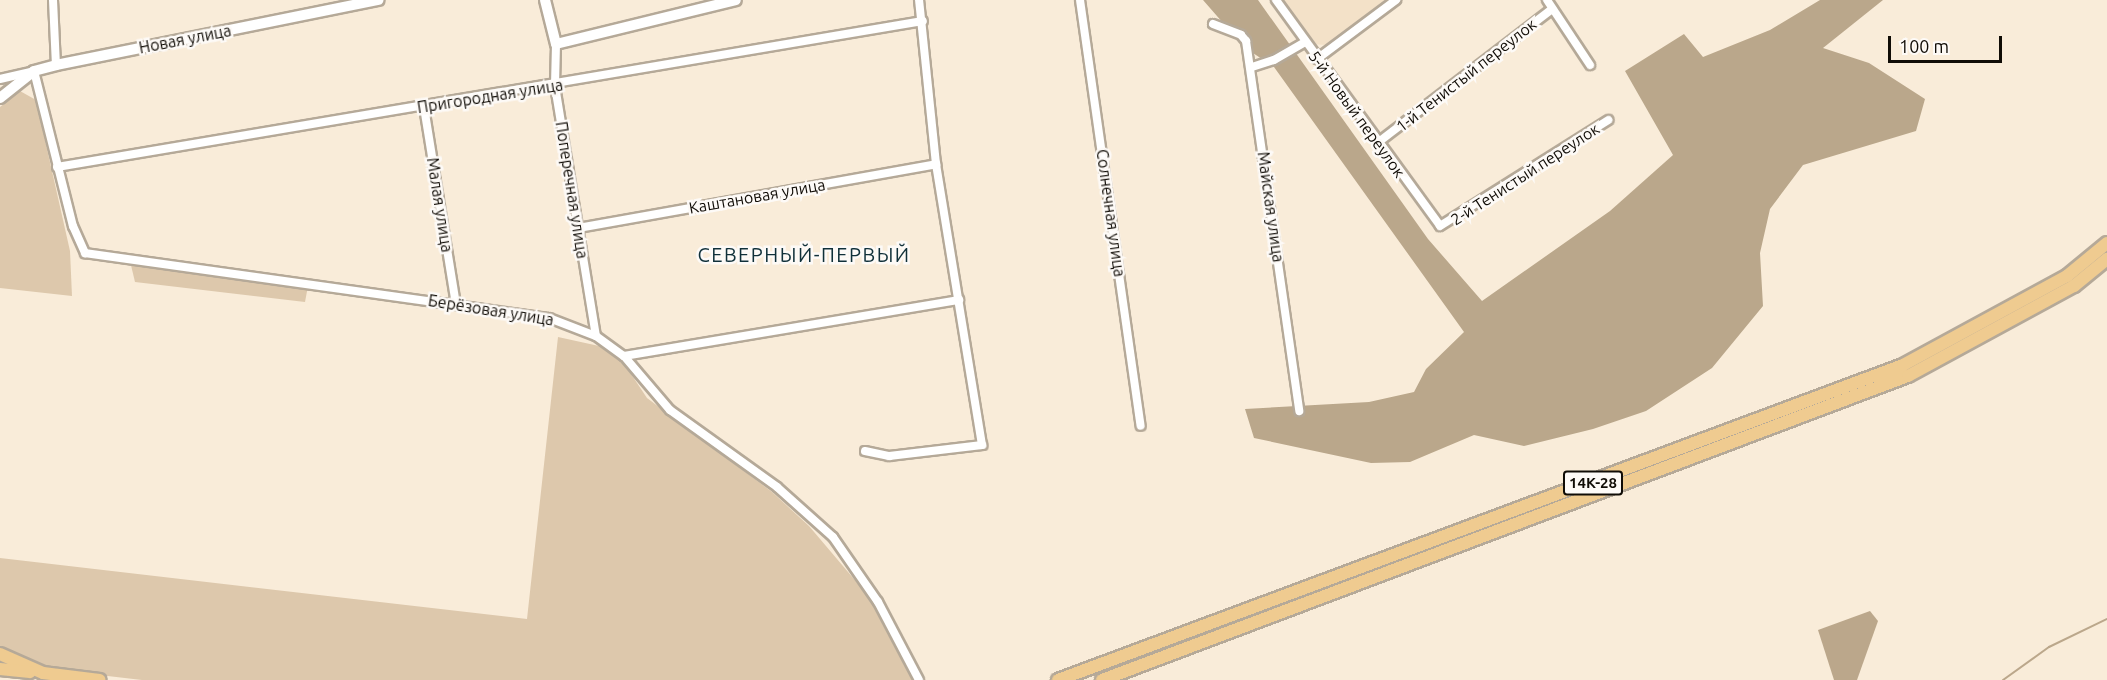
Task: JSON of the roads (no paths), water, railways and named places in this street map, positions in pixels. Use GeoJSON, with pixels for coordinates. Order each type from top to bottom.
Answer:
{"type":"FeatureCollection","features":[{"type":"Feature","properties":{"kind":"main road","name":"14К-28"},"geometry":{"type":"LineString","coordinates":[[1058,680],[1903,365],[2067,276],[2107,243]]}},
{"type":"Feature","properties":{"kind":"main road","name":"14К-28"},"geometry":{"type":"LineString","coordinates":[[1102,680],[1908,376],[2074,286],[2107,259]]}},
{"type":"Feature","properties":{"kind":"main road"},"geometry":{"type":"LineString","coordinates":[[0,654],[43,673]]}},
{"type":"Feature","properties":{"kind":"main road"},"geometry":{"type":"LineString","coordinates":[[0,669],[100,680]]}},
{"type":"Feature","properties":{"kind":"street"},"geometry":{"type":"LineString","coordinates":[[53,0],[56,65]]}},
{"type":"Feature","properties":{"kind":"street","name":"Новая улица"},"geometry":{"type":"LineString","coordinates":[[0,98],[34,71],[56,65],[379,0]]}},
{"type":"Feature","properties":{"kind":"street"},"geometry":{"type":"LineString","coordinates":[[545,0],[556,44],[736,0]]}},
{"type":"Feature","properties":{"kind":"street"},"geometry":{"type":"LineString","coordinates":[[865,452],[888,456],[982,445],[936,164],[923,21],[919,0]]}},
{"type":"Feature","properties":{"kind":"street","name":"Солнечная улица"},"geometry":{"type":"LineString","coordinates":[[1080,0],[1141,426]]}},
{"type":"Feature","properties":{"kind":"street","name":"5-й Новый переулок"},"geometry":{"type":"LineString","coordinates":[[1276,0],[1440,226]]}},
{"type":"Feature","properties":{"kind":"street"},"geometry":{"type":"LineString","coordinates":[[1317,59],[1396,0]]}},
{"type":"Feature","properties":{"kind":"street"},"geometry":{"type":"LineString","coordinates":[[1547,0],[1590,65]]}},
{"type":"Feature","properties":{"kind":"street","name":"1-й Тенистый переулок"},"geometry":{"type":"LineString","coordinates":[[1380,141],[1552,9]]}},
{"type":"Feature","properties":{"kind":"street","name":"Пригородная улица"},"geometry":{"type":"LineString","coordinates":[[57,167],[555,86],[923,21]]}},
{"type":"Feature","properties":{"kind":"street","name":"Майская улица"},"geometry":{"type":"LineString","coordinates":[[1213,24],[1241,35],[1252,67],[1299,411]]}},
{"type":"Feature","properties":{"kind":"street"},"geometry":{"type":"LineString","coordinates":[[1252,67],[1274,60],[1305,42]]}},
{"type":"Feature","properties":{"kind":"street","name":"Поперечная улица"},"geometry":{"type":"LineString","coordinates":[[556,44],[555,86],[596,336]]}},
{"type":"Feature","properties":{"kind":"street"},"geometry":{"type":"LineString","coordinates":[[0,79],[34,71],[57,167]]}},
{"type":"Feature","properties":{"kind":"street","name":"Малая улица"},"geometry":{"type":"LineString","coordinates":[[424,107],[456,304]]}},
{"type":"Feature","properties":{"kind":"street","name":"2-й Тенистый переулок"},"geometry":{"type":"LineString","coordinates":[[1440,226],[1608,120]]}},
{"type":"Feature","properties":{"kind":"street","name":"Каштановая улица"},"geometry":{"type":"LineString","coordinates":[[578,228],[936,164]]}},
{"type":"Feature","properties":{"kind":"street","name":"Берёзовая улица"},"geometry":{"type":"LineString","coordinates":[[57,167],[85,253],[549,318],[596,336],[624,356],[670,410],[777,487],[833,537],[891,622],[919,680]]}},
{"type":"Feature","properties":{"kind":"street"},"geometry":{"type":"LineString","coordinates":[[624,356],[959,300]]}},
{"type":"Feature","properties":{"kind":"waterway"},"geometry":{"type":"LineString","coordinates":[[2003,680],[2049,647],[2107,619]]}},
{"type":"Feature","properties":{"kind":"district","name":"СЕВЕРНЫЙ-ПЕРВЫЙ"},"geometry":{"type":"Point","coordinates":[804,254]}}]}
